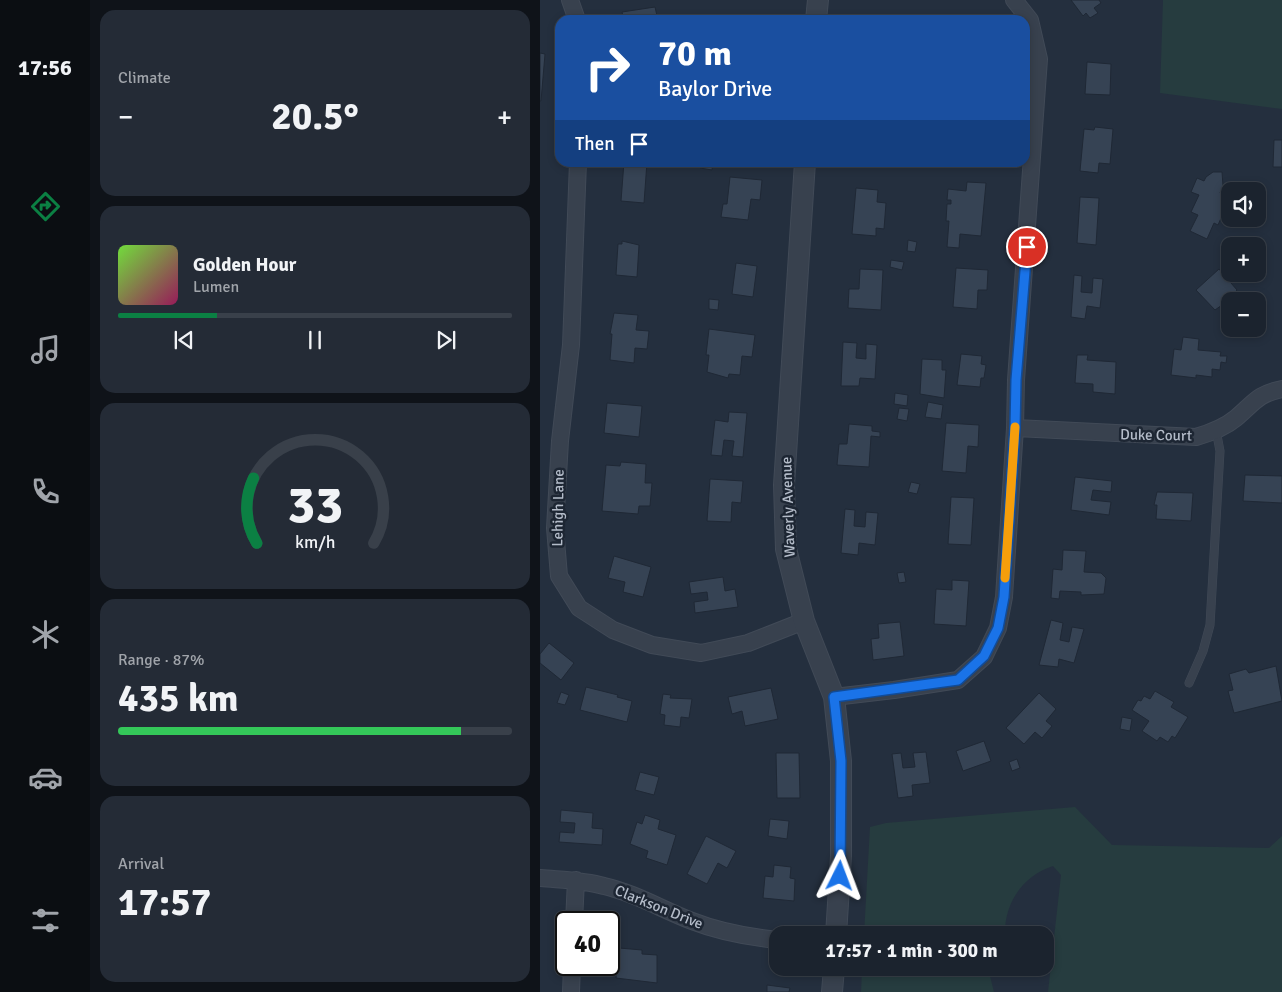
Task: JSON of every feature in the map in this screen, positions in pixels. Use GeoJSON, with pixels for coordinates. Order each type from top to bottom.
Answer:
{"type":"FeatureCollection","features":[{"type":"Feature","properties":{"kind":"street"},"geometry":{"type":"LineString","coordinates":[[570,0],[575,15]]}},
{"type":"Feature","properties":{"kind":"street"},"geometry":{"type":"LineString","coordinates":[[816,15],[818,0]]}},
{"type":"Feature","properties":{"kind":"street"},"geometry":{"type":"LineString","coordinates":[[1014,0],[1026,15]]}},
{"type":"Feature","properties":{"kind":"street"},"geometry":{"type":"LineString","coordinates":[[834,697],[958,680],[984,656],[998,628],[1004,597],[1015,428],[1016,380],[1039,59],[1030,20]]}},
{"type":"Feature","properties":{"kind":"street","name":"Lehigh Lane"},"geometry":{"type":"LineString","coordinates":[[578,167],[571,344],[560,441],[555,528],[559,576],[579,608],[613,630],[652,645],[702,653],[748,643],[804,622]]}},
{"type":"Feature","properties":{"kind":"street","name":"Waverly Avenue"},"geometry":{"type":"LineString","coordinates":[[805,167],[784,485],[786,549],[804,622],[834,697],[841,761],[841,856],[837,926]]}},
{"type":"Feature","properties":{"kind":"street","name":"Duke Court"},"geometry":{"type":"LineString","coordinates":[[1015,428],[1196,437],[1216,430],[1236,418],[1260,394],[1282,389]]}},
{"type":"Feature","properties":{"kind":"street","name":"Clarkson Drive"},"geometry":{"type":"LineString","coordinates":[[540,878],[576,880],[604,886],[636,896],[722,932],[769,939]]}},
{"type":"Feature","properties":{"kind":"street"},"geometry":{"type":"LineString","coordinates":[[575,911],[576,880]]}},
{"type":"Feature","properties":{"kind":"street"},"geometry":{"type":"LineString","coordinates":[[571,992],[572,976]]}},
{"type":"Feature","properties":{"kind":"street"},"geometry":{"type":"LineString","coordinates":[[832,992],[833,976]]}},
{"type":"Feature","properties":{"kind":"lane"},"geometry":{"type":"LineString","coordinates":[[1189,683],[1203,651],[1210,625],[1220,451],[1216,430]]}},
{"type":"Feature","properties":{"kind":"green space"},"geometry":{"type":"Polygon","coordinates":[[[1163,0],[1282,0],[1282,109],[1160,93],[1163,0]]]}},
{"type":"Feature","properties":{"kind":"green space"},"geometry":{"type":"Polygon","coordinates":[[[1075,807],[1112,845],[1269,848],[1282,836],[1282,992],[1048,992],[1050,976],[1054,976],[1054,938],[1061,875],[1053,866],[1032,877],[1024,884],[1012,902],[1006,926],[864,926],[870,827],[886,823],[1075,807]]]}},
{"type":"Feature","properties":{"kind":"green space"},"geometry":{"type":"Polygon","coordinates":[[[862,976],[990,976],[994,992],[861,992],[862,976]]]}},
{"type":"Feature","properties":{"kind":"building"},"geometry":{"type":"Polygon","coordinates":[[[1071,0],[1099,0],[1101,3],[1094,8],[1098,13],[1090,18],[1086,13],[1083,16],[1071,0]]]}},
{"type":"Feature","properties":{"kind":"building"},"geometry":{"type":"Polygon","coordinates":[[[655,7],[657,15],[623,15],[622,12],[655,7]]]}},
{"type":"Feature","properties":{"kind":"building"},"geometry":{"type":"Polygon","coordinates":[[[540,53],[545,54],[541,101],[540,101],[540,53]]]}},
{"type":"Feature","properties":{"kind":"building"},"geometry":{"type":"Polygon","coordinates":[[[1087,62],[1111,64],[1110,95],[1085,94],[1087,62]]]}},
{"type":"Feature","properties":{"kind":"building"},"geometry":{"type":"Polygon","coordinates":[[[1095,127],[1113,129],[1110,164],[1099,163],[1098,173],[1080,171],[1084,129],[1094,130],[1095,127]]]}},
{"type":"Feature","properties":{"kind":"building"},"geometry":{"type":"Polygon","coordinates":[[[1274,140],[1282,140],[1282,167],[1273,167],[1274,140]]]}},
{"type":"Feature","properties":{"kind":"building"},"geometry":{"type":"Polygon","coordinates":[[[624,167],[647,167],[644,203],[621,201],[624,167]]]}},
{"type":"Feature","properties":{"kind":"building"},"geometry":{"type":"Polygon","coordinates":[[[700,167],[712,167],[712,170],[700,167]]]}},
{"type":"Feature","properties":{"kind":"building"},"geometry":{"type":"Polygon","coordinates":[[[1213,172],[1222,172],[1223,182],[1221,182],[1220,193],[1221,218],[1218,225],[1214,223],[1207,239],[1190,231],[1198,215],[1191,212],[1199,195],[1191,192],[1197,178],[1204,181],[1213,172]]]}},
{"type":"Feature","properties":{"kind":"building"},"geometry":{"type":"Polygon","coordinates":[[[730,177],[762,180],[760,200],[751,199],[748,220],[721,217],[723,204],[727,204],[730,177]]]}},
{"type":"Feature","properties":{"kind":"building"},"geometry":{"type":"Polygon","coordinates":[[[967,182],[986,183],[981,236],[960,234],[959,248],[947,247],[949,221],[946,221],[947,204],[951,204],[951,200],[947,200],[948,189],[966,191],[967,182]]]}},
{"type":"Feature","properties":{"kind":"building"},"geometry":{"type":"Polygon","coordinates":[[[856,188],[878,190],[877,202],[886,203],[884,229],[876,228],[876,236],[852,234],[856,188]]]}},
{"type":"Feature","properties":{"kind":"building"},"geometry":{"type":"Polygon","coordinates":[[[1080,197],[1099,198],[1096,245],[1077,243],[1080,197]]]}},
{"type":"Feature","properties":{"kind":"building"},"geometry":{"type":"Polygon","coordinates":[[[908,240],[917,242],[915,252],[907,251],[908,240]]]}},
{"type":"Feature","properties":{"kind":"building"},"geometry":{"type":"Polygon","coordinates":[[[622,241],[639,245],[637,277],[616,275],[618,244],[622,244],[622,241]]]}},
{"type":"Feature","properties":{"kind":"building"},"geometry":{"type":"Polygon","coordinates":[[[891,260],[904,262],[902,270],[890,267],[891,260]]]}},
{"type":"Feature","properties":{"kind":"building"},"geometry":{"type":"Polygon","coordinates":[[[736,263],[757,266],[753,297],[732,294],[736,263]]]}},
{"type":"Feature","properties":{"kind":"building"},"geometry":{"type":"Polygon","coordinates":[[[956,268],[988,270],[987,290],[978,290],[977,309],[953,307],[956,268]]]}},
{"type":"Feature","properties":{"kind":"building"},"geometry":{"type":"Polygon","coordinates":[[[860,269],[883,270],[881,310],[848,308],[849,289],[859,289],[860,269]]]}},
{"type":"Feature","properties":{"kind":"building"},"geometry":{"type":"Polygon","coordinates":[[[1219,269],[1221,271],[1221,282],[1230,282],[1237,290],[1235,292],[1221,292],[1221,306],[1215,310],[1196,290],[1219,269]]]}},
{"type":"Feature","properties":{"kind":"building"},"geometry":{"type":"Polygon","coordinates":[[[1074,275],[1082,276],[1081,292],[1092,293],[1093,278],[1103,279],[1100,308],[1087,306],[1085,319],[1071,317],[1074,275]]]}},
{"type":"Feature","properties":{"kind":"building"},"geometry":{"type":"Polygon","coordinates":[[[709,299],[719,300],[718,310],[709,309],[709,299]]]}},
{"type":"Feature","properties":{"kind":"building"},"geometry":{"type":"Polygon","coordinates":[[[614,313],[638,315],[636,330],[649,331],[647,349],[635,348],[634,363],[610,360],[612,334],[610,334],[614,313]]]}},
{"type":"Feature","properties":{"kind":"building"},"geometry":{"type":"Polygon","coordinates":[[[709,329],[755,335],[752,357],[742,356],[740,375],[729,374],[728,378],[707,372],[709,355],[706,355],[709,329]]]}},
{"type":"Feature","properties":{"kind":"building"},"geometry":{"type":"Polygon","coordinates":[[[1183,337],[1199,339],[1198,350],[1221,352],[1220,356],[1227,356],[1226,363],[1221,362],[1220,370],[1212,369],[1212,377],[1196,375],[1196,378],[1171,375],[1174,349],[1181,350],[1183,337]]]}},
{"type":"Feature","properties":{"kind":"building"},"geometry":{"type":"Polygon","coordinates":[[[843,342],[857,343],[856,358],[866,359],[866,344],[877,345],[875,379],[860,378],[859,386],[841,386],[843,342]]]}},
{"type":"Feature","properties":{"kind":"building"},"geometry":{"type":"Polygon","coordinates":[[[961,354],[982,356],[981,364],[986,365],[980,387],[957,385],[961,354]]]}},
{"type":"Feature","properties":{"kind":"building"},"geometry":{"type":"Polygon","coordinates":[[[1077,355],[1088,355],[1087,360],[1116,362],[1115,394],[1093,392],[1093,384],[1075,383],[1077,355]]]}},
{"type":"Feature","properties":{"kind":"building"},"geometry":{"type":"Polygon","coordinates":[[[922,359],[942,360],[942,370],[946,370],[944,398],[920,394],[922,359]]]}},
{"type":"Feature","properties":{"kind":"building"},"geometry":{"type":"Polygon","coordinates":[[[895,393],[908,395],[907,406],[894,404],[895,393]]]}},
{"type":"Feature","properties":{"kind":"building"},"geometry":{"type":"Polygon","coordinates":[[[928,402],[943,405],[941,419],[925,417],[928,402]]]}},
{"type":"Feature","properties":{"kind":"building"},"geometry":{"type":"Polygon","coordinates":[[[607,403],[642,406],[639,437],[604,433],[607,403]]]}},
{"type":"Feature","properties":{"kind":"building"},"geometry":{"type":"Polygon","coordinates":[[[899,408],[909,409],[907,421],[897,419],[899,408]]]}},
{"type":"Feature","properties":{"kind":"building"},"geometry":{"type":"Polygon","coordinates":[[[729,412],[747,413],[743,457],[732,456],[734,441],[724,440],[722,456],[711,455],[715,420],[728,422],[729,412]]]}},
{"type":"Feature","properties":{"kind":"building"},"geometry":{"type":"Polygon","coordinates":[[[946,423],[979,425],[978,447],[968,446],[966,473],[942,471],[946,423]]]}},
{"type":"Feature","properties":{"kind":"building"},"geometry":{"type":"Polygon","coordinates":[[[849,424],[872,426],[872,431],[880,432],[880,437],[871,436],[869,467],[837,465],[839,444],[847,444],[849,424]]]}},
{"type":"Feature","properties":{"kind":"building"},"geometry":{"type":"Polygon","coordinates":[[[621,462],[646,464],[645,483],[652,483],[650,506],[639,506],[638,514],[602,511],[606,465],[620,466],[621,462]]]}},
{"type":"Feature","properties":{"kind":"building"},"geometry":{"type":"Polygon","coordinates":[[[1245,475],[1282,476],[1282,503],[1243,501],[1245,475]]]}},
{"type":"Feature","properties":{"kind":"building"},"geometry":{"type":"Polygon","coordinates":[[[1075,477],[1112,481],[1111,492],[1093,490],[1091,500],[1111,502],[1109,515],[1071,510],[1075,477]]]}},
{"type":"Feature","properties":{"kind":"building"},"geometry":{"type":"Polygon","coordinates":[[[710,479],[743,481],[741,503],[732,502],[731,522],[707,521],[710,479]]]}},
{"type":"Feature","properties":{"kind":"building"},"geometry":{"type":"Polygon","coordinates":[[[911,482],[920,484],[917,494],[908,492],[911,482]]]}},
{"type":"Feature","properties":{"kind":"building"},"geometry":{"type":"Polygon","coordinates":[[[1157,492],[1193,493],[1191,521],[1156,519],[1157,505],[1154,505],[1157,492]]]}},
{"type":"Feature","properties":{"kind":"building"},"geometry":{"type":"Polygon","coordinates":[[[951,497],[974,498],[971,545],[948,544],[951,497]]]}},
{"type":"Feature","properties":{"kind":"building"},"geometry":{"type":"Polygon","coordinates":[[[845,509],[855,510],[854,526],[865,527],[866,512],[878,513],[875,545],[859,543],[858,555],[841,553],[845,509]]]}},
{"type":"Feature","properties":{"kind":"building"},"geometry":{"type":"Polygon","coordinates":[[[1063,550],[1086,551],[1084,572],[1101,573],[1106,578],[1104,594],[1081,595],[1081,592],[1060,591],[1059,599],[1051,598],[1053,569],[1062,570],[1063,550]]]}},
{"type":"Feature","properties":{"kind":"building"},"geometry":{"type":"Polygon","coordinates":[[[614,556],[651,567],[643,597],[623,592],[625,582],[608,578],[614,556]]]}},
{"type":"Feature","properties":{"kind":"building"},"geometry":{"type":"Polygon","coordinates":[[[904,572],[906,582],[899,583],[897,573],[904,572]]]}},
{"type":"Feature","properties":{"kind":"building"},"geometry":{"type":"Polygon","coordinates":[[[723,577],[725,591],[735,589],[738,607],[695,613],[694,602],[708,600],[707,592],[691,594],[689,582],[723,577]]]}},
{"type":"Feature","properties":{"kind":"building"},"geometry":{"type":"Polygon","coordinates":[[[952,580],[969,581],[966,626],[934,624],[936,589],[952,590],[952,580]]]}},
{"type":"Feature","properties":{"kind":"building"},"geometry":{"type":"Polygon","coordinates":[[[1051,620],[1063,623],[1060,640],[1069,642],[1072,627],[1084,629],[1074,663],[1059,659],[1058,667],[1039,665],[1051,620]]]}},
{"type":"Feature","properties":{"kind":"building"},"geometry":{"type":"Polygon","coordinates":[[[900,622],[904,656],[873,660],[871,639],[879,638],[878,624],[900,622]]]}},
{"type":"Feature","properties":{"kind":"building"},"geometry":{"type":"Polygon","coordinates":[[[549,643],[574,663],[561,680],[540,663],[540,654],[549,643]]]}},
{"type":"Feature","properties":{"kind":"building"},"geometry":{"type":"Polygon","coordinates":[[[1276,666],[1282,701],[1234,713],[1228,691],[1233,690],[1229,674],[1246,669],[1249,673],[1276,666]]]}},
{"type":"Feature","properties":{"kind":"building"},"geometry":{"type":"Polygon","coordinates":[[[586,687],[618,695],[617,697],[632,701],[627,722],[580,710],[586,687]]]}},
{"type":"Feature","properties":{"kind":"building"},"geometry":{"type":"Polygon","coordinates":[[[771,688],[778,719],[745,726],[742,711],[732,714],[728,697],[771,688]]]}},
{"type":"Feature","properties":{"kind":"building"},"geometry":{"type":"Polygon","coordinates":[[[1155,691],[1174,702],[1171,707],[1188,717],[1175,738],[1172,736],[1168,742],[1160,737],[1157,741],[1142,731],[1149,721],[1132,710],[1138,700],[1141,701],[1144,696],[1150,699],[1155,691]]]}},
{"type":"Feature","properties":{"kind":"building"},"geometry":{"type":"Polygon","coordinates":[[[561,692],[569,695],[565,705],[557,703],[561,692]]]}},
{"type":"Feature","properties":{"kind":"building"},"geometry":{"type":"Polygon","coordinates":[[[1039,693],[1056,709],[1046,721],[1052,726],[1042,738],[1035,732],[1024,744],[1006,728],[1039,693]]]}},
{"type":"Feature","properties":{"kind":"building"},"geometry":{"type":"Polygon","coordinates":[[[663,694],[671,695],[670,698],[692,699],[689,718],[681,717],[680,727],[664,725],[665,715],[660,714],[663,694]]]}},
{"type":"Feature","properties":{"kind":"building"},"geometry":{"type":"Polygon","coordinates":[[[1122,717],[1132,719],[1130,731],[1120,729],[1122,717]]]}},
{"type":"Feature","properties":{"kind":"building"},"geometry":{"type":"Polygon","coordinates":[[[984,741],[991,761],[963,771],[956,751],[984,741]]]}},
{"type":"Feature","properties":{"kind":"building"},"geometry":{"type":"Polygon","coordinates":[[[926,752],[930,783],[912,785],[913,796],[898,798],[892,754],[901,753],[903,768],[915,767],[913,753],[926,752]]]}},
{"type":"Feature","properties":{"kind":"building"},"geometry":{"type":"Polygon","coordinates":[[[776,753],[799,753],[800,798],[777,798],[776,753]]]}},
{"type":"Feature","properties":{"kind":"building"},"geometry":{"type":"Polygon","coordinates":[[[1017,759],[1020,768],[1012,771],[1009,762],[1017,759]]]}},
{"type":"Feature","properties":{"kind":"building"},"geometry":{"type":"Polygon","coordinates":[[[640,772],[659,777],[654,795],[635,790],[640,772]]]}},
{"type":"Feature","properties":{"kind":"building"},"geometry":{"type":"Polygon","coordinates":[[[561,810],[593,813],[592,828],[603,829],[602,845],[559,842],[560,832],[574,833],[575,823],[560,822],[561,810]]]}},
{"type":"Feature","properties":{"kind":"building"},"geometry":{"type":"Polygon","coordinates":[[[645,815],[660,820],[658,829],[676,835],[667,865],[646,858],[648,851],[630,844],[637,822],[642,824],[645,815]]]}},
{"type":"Feature","properties":{"kind":"building"},"geometry":{"type":"Polygon","coordinates":[[[770,819],[789,821],[787,839],[768,836],[770,819]]]}},
{"type":"Feature","properties":{"kind":"building"},"geometry":{"type":"Polygon","coordinates":[[[706,836],[736,851],[727,868],[718,863],[707,884],[687,874],[706,836]]]}},
{"type":"Feature","properties":{"kind":"building"},"geometry":{"type":"Polygon","coordinates":[[[774,865],[791,867],[790,878],[795,879],[794,901],[763,898],[765,876],[773,877],[774,865]]]}},
{"type":"Feature","properties":{"kind":"building"},"geometry":{"type":"Polygon","coordinates":[[[620,948],[642,950],[642,954],[657,955],[657,983],[616,978],[616,976],[620,976],[620,948]]]}},
{"type":"Feature","properties":{"kind":"building"},"geometry":{"type":"Polygon","coordinates":[[[767,985],[790,988],[789,992],[767,992],[767,985]]]}},
{"type":"Feature","properties":{"kind":"slow traffic"},"geometry":{"type":"LineString","coordinates":[[1005,578],[1015,427]]}},
{"type":"Feature","properties":{"kind":"route"},"geometry":{"type":"LineString","coordinates":[[840,876],[841,761],[834,697],[958,680],[984,656],[998,628],[1004,597],[1015,428],[1016,380],[1027,247]]}}]}
